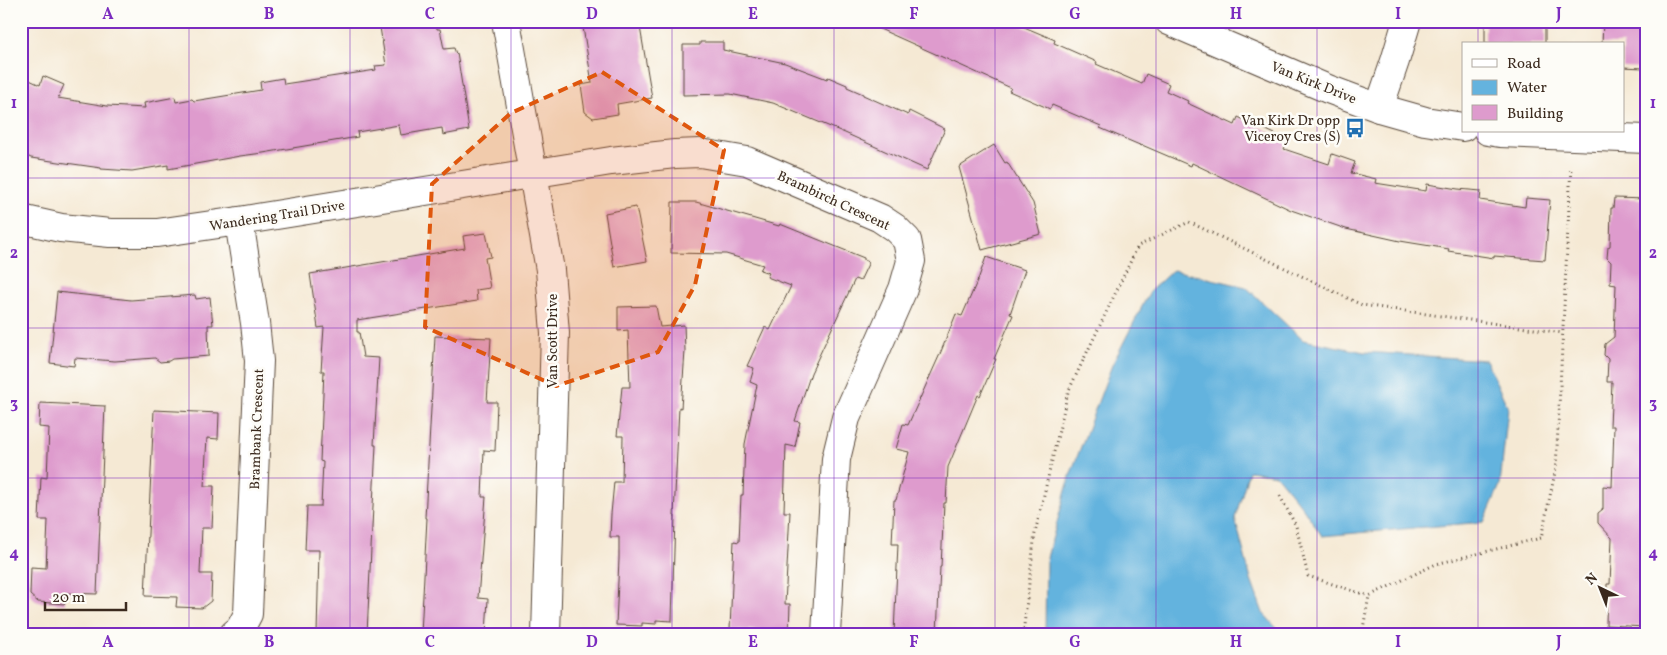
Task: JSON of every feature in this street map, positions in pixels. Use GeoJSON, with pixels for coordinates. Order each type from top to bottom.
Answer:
{"type":"FeatureCollection","features":[{"type":"Feature","properties":{"kind":"street","name":"Van Scott Drive"},"geometry":{"type":"LineString","coordinates":[[506,21],[550,270],[554,333],[546,634]]}},
{"type":"Feature","properties":{"kind":"street","name":"Van Kirk Drive"},"geometry":{"type":"LineString","coordinates":[[1169,21],[1328,90],[1379,108],[1425,121],[1462,127]]}},
{"type":"Feature","properties":{"kind":"street"},"geometry":{"type":"LineString","coordinates":[[1379,108],[1396,61],[1407,21]]}},
{"type":"Feature","properties":{"kind":"street"},"geometry":{"type":"LineString","coordinates":[[1494,132],[1646,139]]}},
{"type":"Feature","properties":{"kind":"street","name":"Brambirch Crescent"},"geometry":{"type":"LineString","coordinates":[[532,173],[675,154],[700,153],[723,156],[747,161],[880,218],[895,228],[907,240],[911,261],[903,289],[846,418],[836,459],[826,634]]}},
{"type":"Feature","properties":{"kind":"street","name":"Wandering Trail Drive"},"geometry":{"type":"LineString","coordinates":[[22,223],[110,233],[175,231],[532,173]]}},
{"type":"Feature","properties":{"kind":"street","name":"Brambank Crescent"},"geometry":{"type":"LineString","coordinates":[[234,634],[240,629],[248,614],[259,362],[255,323],[238,221]]}},
{"type":"Feature","properties":{"kind":"path"},"geometry":{"type":"LineString","coordinates":[[1280,496],[1296,526],[1308,576],[1369,596],[1436,564],[1541,538],[1556,468],[1571,166]]}},
{"type":"Feature","properties":{"kind":"path"},"geometry":{"type":"LineString","coordinates":[[1023,634],[1035,533],[1068,392],[1138,246],[1189,222],[1362,305],[1563,333]]}},
{"type":"Feature","properties":{"kind":"path"},"geometry":{"type":"LineString","coordinates":[[1362,634],[1369,596]]}},
{"type":"Feature","properties":{"kind":"highlighted area"},"geometry":{"type":"Polygon","coordinates":[[[602,72],[724,150],[695,285],[658,352],[556,386],[425,327],[432,184],[511,113],[602,72]]]}},
{"type":"Feature","properties":{"kind":"water"},"geometry":{"type":"Polygon","coordinates":[[[1173,270],[1246,287],[1303,340],[1364,352],[1486,360],[1508,408],[1500,485],[1484,522],[1322,536],[1303,508],[1276,475],[1249,471],[1235,518],[1251,580],[1263,613],[1282,634],[1045,634],[1046,561],[1071,473],[1112,365],[1150,291],[1173,270]]]}},
{"type":"Feature","properties":{"kind":"building"},"geometry":{"type":"Polygon","coordinates":[[[379,21],[436,21],[437,29],[440,29],[444,49],[454,48],[457,53],[469,130],[443,135],[442,128],[401,135],[399,125],[357,132],[358,137],[168,169],[168,165],[132,171],[101,169],[31,158],[21,153],[21,76],[40,85],[43,76],[64,85],[58,98],[107,106],[145,108],[144,103],[175,97],[176,102],[192,99],[194,101],[261,90],[260,82],[283,78],[284,84],[376,70],[375,66],[386,65],[379,21]]]}},
{"type":"Feature","properties":{"kind":"building"},"geometry":{"type":"Polygon","coordinates":[[[582,21],[639,21],[652,98],[617,104],[618,114],[593,118],[585,112],[581,85],[592,83],[582,21]]]}},
{"type":"Feature","properties":{"kind":"building"},"geometry":{"type":"Polygon","coordinates":[[[862,21],[1010,21],[1055,40],[1054,43],[1142,84],[1146,74],[1169,84],[1166,91],[1188,101],[1187,103],[1235,125],[1238,117],[1288,140],[1284,149],[1329,164],[1332,154],[1355,162],[1351,173],[1376,179],[1375,183],[1426,191],[1427,184],[1481,191],[1480,200],[1525,207],[1526,198],[1550,200],[1545,260],[1494,256],[1494,258],[1448,251],[1449,249],[1346,229],[1291,210],[1192,163],[1191,166],[1100,128],[1101,126],[1052,105],[1050,109],[1009,91],[1011,88],[862,21]]]}},
{"type":"Feature","properties":{"kind":"building"},"geometry":{"type":"Polygon","coordinates":[[[1485,21],[1545,21],[1545,42],[1485,42],[1485,21]]]}},
{"type":"Feature","properties":{"kind":"building"},"geometry":{"type":"Polygon","coordinates":[[[1603,21],[1645,21],[1643,68],[1624,67],[1624,42],[1602,42],[1603,21]]]}},
{"type":"Feature","properties":{"kind":"building"},"geometry":{"type":"Polygon","coordinates":[[[700,42],[723,42],[723,50],[785,63],[827,79],[828,77],[908,115],[909,111],[945,129],[927,170],[773,103],[730,94],[683,95],[683,45],[700,45],[700,42]]]}},
{"type":"Feature","properties":{"kind":"building"},"geometry":{"type":"Polygon","coordinates":[[[994,145],[1033,203],[1041,234],[982,250],[959,167],[994,145]]]}},
{"type":"Feature","properties":{"kind":"building"},"geometry":{"type":"Polygon","coordinates":[[[1614,198],[1646,199],[1646,627],[1606,625],[1607,584],[1610,584],[1612,538],[1598,523],[1598,513],[1603,509],[1603,486],[1612,487],[1614,426],[1610,426],[1612,382],[1607,382],[1608,359],[1604,355],[1605,344],[1614,337],[1616,285],[1610,284],[1611,262],[1607,258],[1608,247],[1610,246],[1611,208],[1613,208],[1614,198]]]}},
{"type":"Feature","properties":{"kind":"building"},"geometry":{"type":"Polygon","coordinates":[[[672,202],[696,202],[779,226],[780,224],[864,258],[864,260],[869,262],[860,281],[855,279],[811,373],[795,421],[800,422],[795,447],[786,445],[784,512],[790,512],[785,604],[790,604],[789,632],[730,629],[734,541],[739,542],[745,444],[757,385],[750,382],[754,368],[747,366],[765,327],[770,330],[791,286],[767,277],[769,273],[760,270],[763,265],[726,254],[671,253],[672,202]]]}},
{"type":"Feature","properties":{"kind":"building"},"geometry":{"type":"Polygon","coordinates":[[[636,207],[647,261],[614,267],[605,213],[636,207]]]}},
{"type":"Feature","properties":{"kind":"building"},"geometry":{"type":"Polygon","coordinates":[[[486,233],[491,257],[485,258],[490,288],[476,290],[477,301],[357,320],[357,332],[359,332],[363,357],[379,358],[367,634],[317,634],[319,550],[305,550],[307,506],[321,506],[323,462],[320,461],[324,371],[321,371],[324,327],[318,328],[310,274],[465,248],[463,236],[486,233]]]}},
{"type":"Feature","properties":{"kind":"building"},"geometry":{"type":"Polygon","coordinates":[[[986,257],[1025,270],[1010,314],[1013,315],[994,359],[996,359],[980,396],[978,395],[948,467],[946,503],[944,503],[937,634],[894,634],[898,544],[892,544],[894,500],[896,500],[909,452],[896,449],[903,424],[908,425],[956,314],[962,316],[986,257]]]}},
{"type":"Feature","properties":{"kind":"building"},"geometry":{"type":"Polygon","coordinates":[[[57,292],[131,300],[195,295],[196,299],[210,297],[213,325],[208,325],[209,356],[172,359],[160,362],[155,358],[115,361],[75,358],[74,366],[50,363],[57,292]]]}},
{"type":"Feature","properties":{"kind":"building"},"geometry":{"type":"Polygon","coordinates":[[[656,306],[660,327],[684,325],[685,351],[681,408],[679,407],[674,516],[672,621],[656,620],[656,624],[642,623],[642,626],[616,625],[619,537],[610,537],[611,514],[614,482],[622,482],[623,436],[617,436],[622,387],[630,387],[628,330],[618,331],[618,307],[656,306]]]}},
{"type":"Feature","properties":{"kind":"building"},"geometry":{"type":"Polygon","coordinates":[[[435,336],[491,338],[487,402],[497,402],[495,451],[484,450],[482,497],[486,497],[478,598],[488,599],[486,634],[421,634],[435,336]]]}},
{"type":"Feature","properties":{"kind":"building"},"geometry":{"type":"Polygon","coordinates":[[[40,403],[105,406],[97,594],[65,593],[65,604],[38,602],[30,595],[31,567],[46,568],[48,520],[39,520],[41,477],[47,478],[49,428],[39,427],[40,403]]]}},
{"type":"Feature","properties":{"kind":"building"},"geometry":{"type":"Polygon","coordinates":[[[154,410],[219,413],[218,439],[207,438],[204,486],[214,486],[212,528],[202,528],[200,574],[212,574],[211,601],[202,608],[176,607],[177,597],[145,596],[154,410]]]}},
{"type":"Feature","properties":{"kind":"place","name":"Van Kirk Dr opp Viceroy Cres (S)"},"geometry":{"type":"Point","coordinates":[1355,128]}}]}
